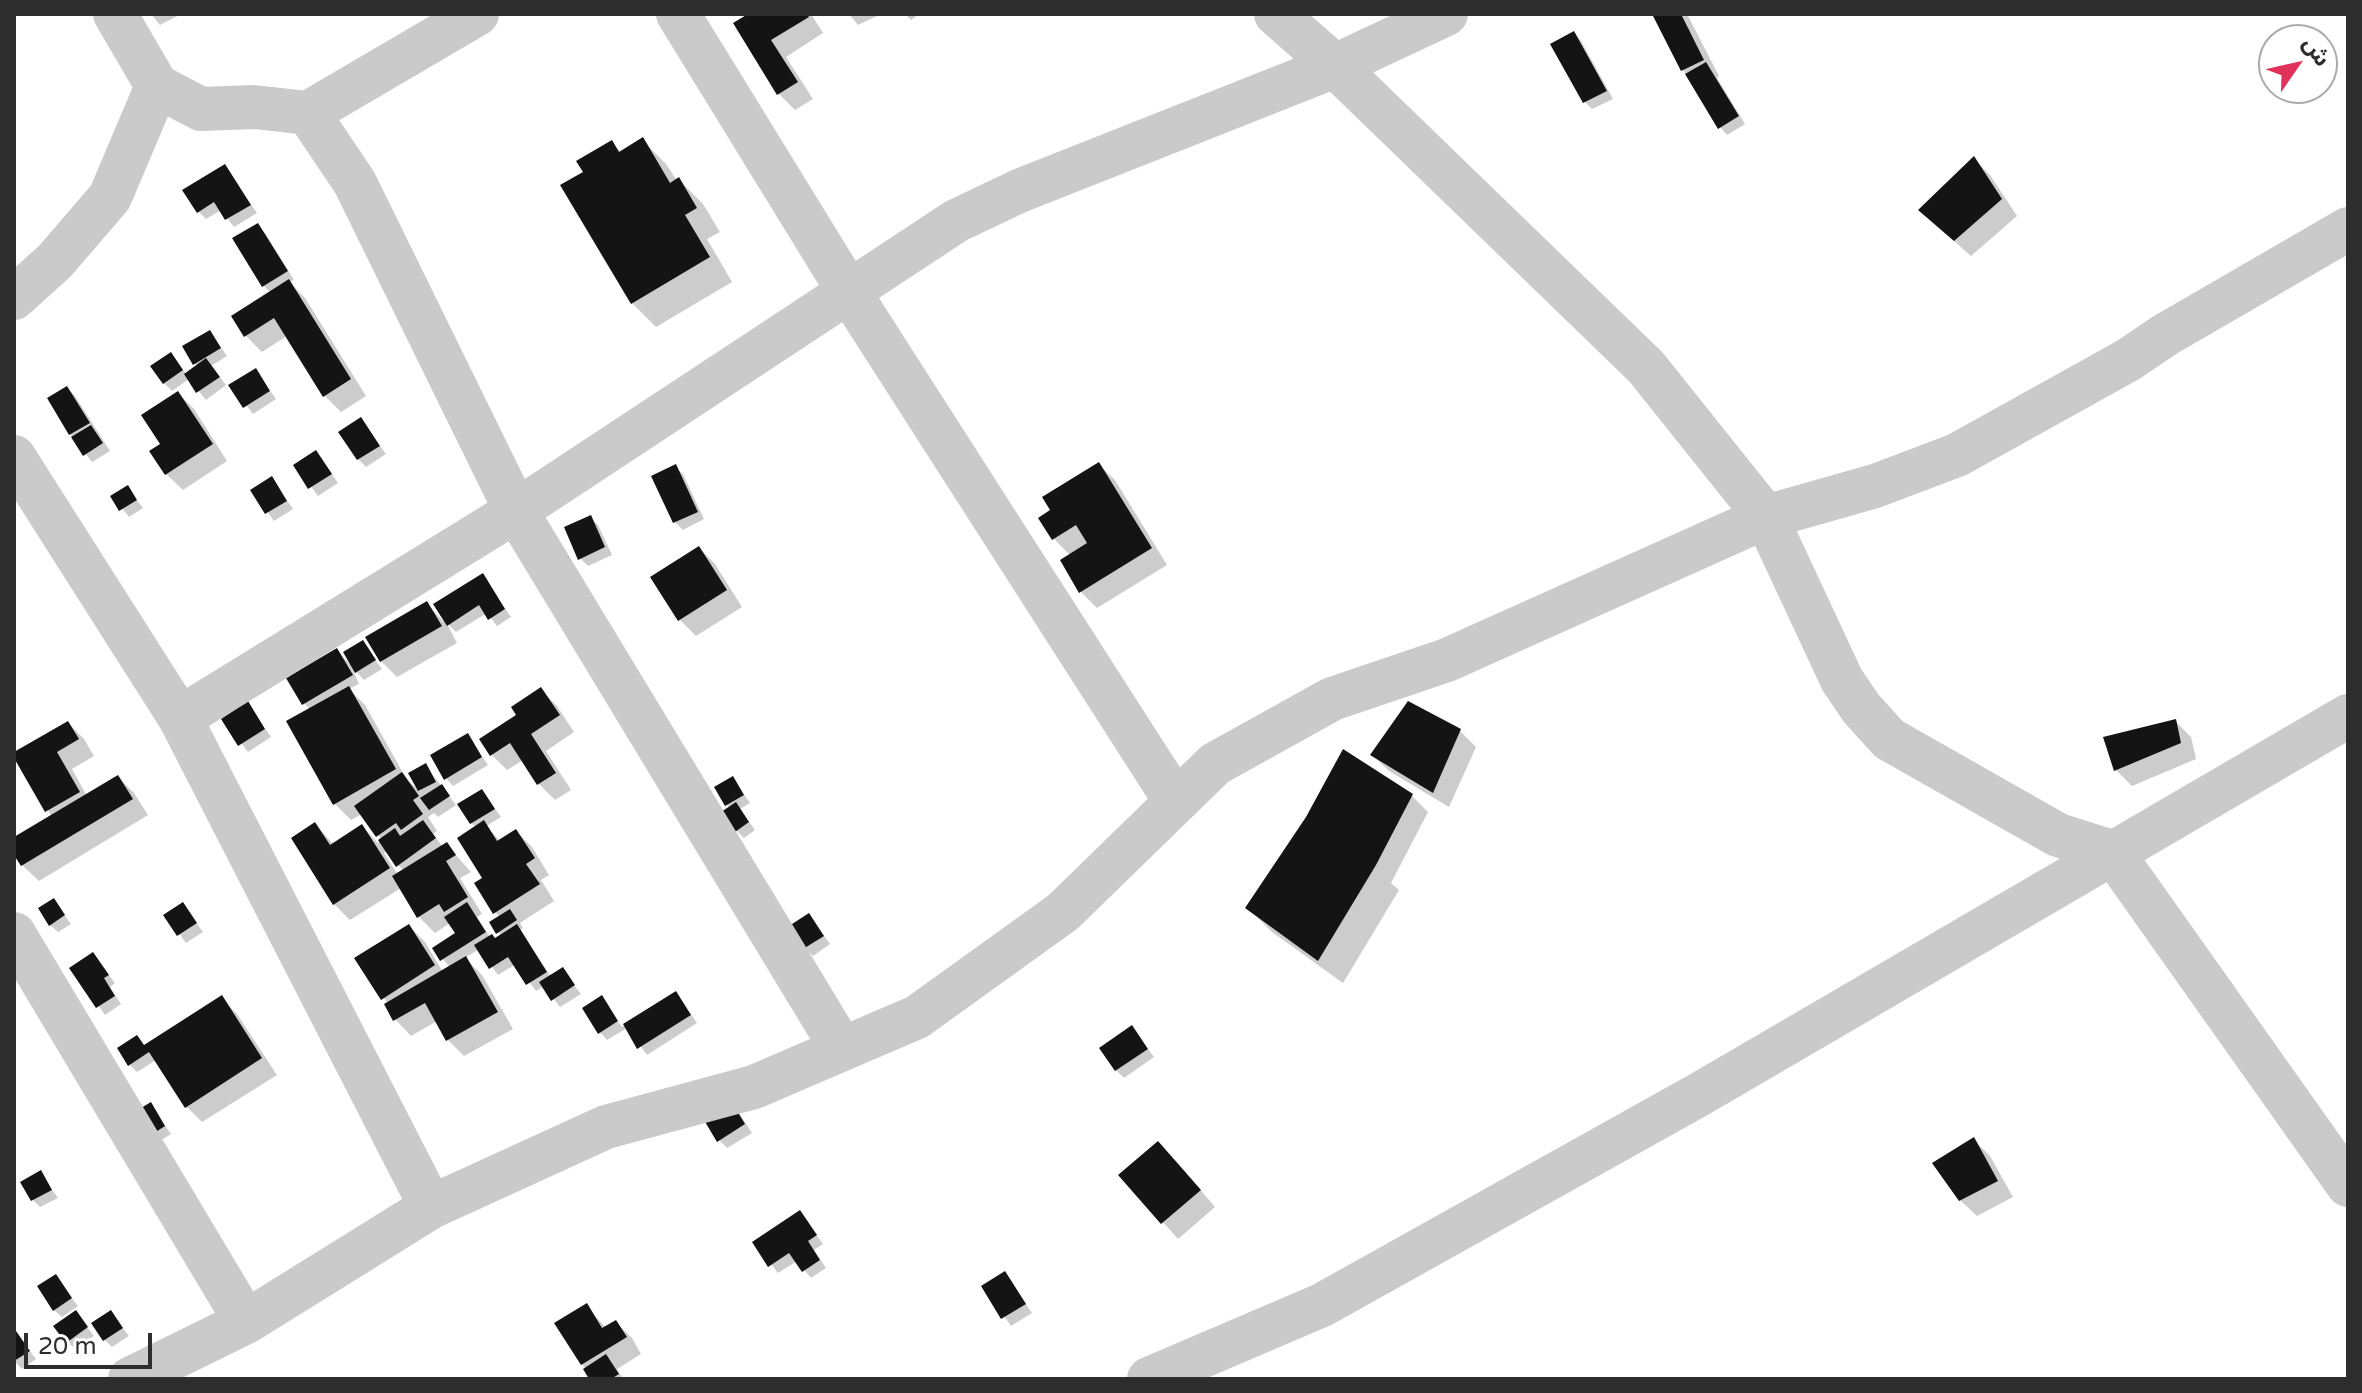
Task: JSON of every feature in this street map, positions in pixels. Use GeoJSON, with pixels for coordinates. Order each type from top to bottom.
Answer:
{"type":"FeatureCollection","features":[{"type":"Feature","properties":{"kind":"street"},"geometry":{"type":"LineString","coordinates":[[115,14],[157,86],[201,109],[254,107],[308,113],[477,14]]}},
{"type":"Feature","properties":{"kind":"street"},"geometry":{"type":"LineString","coordinates":[[678,14],[849,292],[1176,802]]}},
{"type":"Feature","properties":{"kind":"street"},"geometry":{"type":"LineString","coordinates":[[1276,14],[1335,66],[1646,367],[1766,517],[1842,680],[1861,708],[1889,739],[2058,835],[2112,852],[2348,1185]]}},
{"type":"Feature","properties":{"kind":"street"},"geometry":{"type":"LineString","coordinates":[[180,718],[516,511],[956,221],[1019,191],[1335,66],[1446,14]]}},
{"type":"Feature","properties":{"kind":"street"},"geometry":{"type":"LineString","coordinates":[[14,298],[55,261],[110,197],[157,86]]}},
{"type":"Feature","properties":{"kind":"street"},"geometry":{"type":"LineString","coordinates":[[308,113],[355,183],[516,511],[842,1049]]}},
{"type":"Feature","properties":{"kind":"street"},"geometry":{"type":"LineString","coordinates":[[130,1379],[246,1322],[431,1207],[606,1127],[754,1087],[917,1017],[1063,912],[1215,764],[1332,699],[1447,660],[1766,517],[1875,486],[1957,455],[2128,360],[2165,335],[2348,229]]}},
{"type":"Feature","properties":{"kind":"street"},"geometry":{"type":"LineString","coordinates":[[14,457],[180,718],[431,1207]]}},
{"type":"Feature","properties":{"kind":"street"},"geometry":{"type":"LineString","coordinates":[[1149,1379],[1322,1305],[1700,1094],[2348,716]]}},
{"type":"Feature","properties":{"kind":"street"},"geometry":{"type":"LineString","coordinates":[[14,934],[246,1322]]}},
{"type":"Feature","properties":{"kind":"building"},"geometry":{"type":"Polygon","coordinates":[[[748,14],[807,14],[809,17],[771,40],[798,82],[777,95],[733,23],[748,14]]]}},
{"type":"Feature","properties":{"kind":"building"},"geometry":{"type":"Polygon","coordinates":[[[1652,14],[1681,14],[1704,60],[1681,71],[1652,14]]]}},
{"type":"Feature","properties":{"kind":"building"},"geometry":{"type":"Polygon","coordinates":[[[1574,31],[1607,91],[1583,103],[1550,44],[1574,31]]]}},
{"type":"Feature","properties":{"kind":"building"},"geometry":{"type":"Polygon","coordinates":[[[1706,62],[1739,116],[1718,129],[1685,74],[1706,62]]]}},
{"type":"Feature","properties":{"kind":"building"},"geometry":{"type":"Polygon","coordinates":[[[643,137],[670,183],[679,177],[697,208],[685,215],[710,257],[631,304],[560,185],[583,172],[576,161],[612,140],[619,152],[643,137]]]}},
{"type":"Feature","properties":{"kind":"building"},"geometry":{"type":"Polygon","coordinates":[[[1974,156],[2002,199],[1954,241],[1918,210],[1974,156]]]}},
{"type":"Feature","properties":{"kind":"building"},"geometry":{"type":"Polygon","coordinates":[[[225,164],[251,205],[225,220],[214,202],[197,213],[182,190],[225,164]]]}},
{"type":"Feature","properties":{"kind":"building"},"geometry":{"type":"Polygon","coordinates":[[[258,223],[288,271],[262,287],[232,238],[258,223]]]}},
{"type":"Feature","properties":{"kind":"building"},"geometry":{"type":"Polygon","coordinates":[[[289,279],[351,379],[323,397],[274,318],[244,337],[231,316],[289,279]]]}},
{"type":"Feature","properties":{"kind":"building"},"geometry":{"type":"Polygon","coordinates":[[[210,330],[221,348],[193,365],[182,346],[210,330]]]}},
{"type":"Feature","properties":{"kind":"building"},"geometry":{"type":"Polygon","coordinates":[[[171,352],[183,370],[163,384],[150,366],[171,352]]]}},
{"type":"Feature","properties":{"kind":"building"},"geometry":{"type":"Polygon","coordinates":[[[206,358],[220,377],[196,393],[184,374],[206,358]]]}},
{"type":"Feature","properties":{"kind":"building"},"geometry":{"type":"Polygon","coordinates":[[[256,368],[270,391],[243,408],[228,385],[256,368]]]}},
{"type":"Feature","properties":{"kind":"building"},"geometry":{"type":"Polygon","coordinates":[[[67,386],[90,423],[69,435],[47,398],[67,386]]]}},
{"type":"Feature","properties":{"kind":"building"},"geometry":{"type":"Polygon","coordinates":[[[178,391],[213,444],[165,475],[149,451],[160,444],[141,415],[178,391]]]}},
{"type":"Feature","properties":{"kind":"building"},"geometry":{"type":"Polygon","coordinates":[[[361,417],[380,446],[357,460],[338,432],[361,417]]]}},
{"type":"Feature","properties":{"kind":"building"},"geometry":{"type":"Polygon","coordinates":[[[91,425],[103,443],[83,456],[71,437],[91,425]]]}},
{"type":"Feature","properties":{"kind":"building"},"geometry":{"type":"Polygon","coordinates":[[[316,450],[332,474],[308,489],[293,465],[316,450]]]}},
{"type":"Feature","properties":{"kind":"building"},"geometry":{"type":"Polygon","coordinates":[[[1099,462],[1152,548],[1079,593],[1060,560],[1087,543],[1076,525],[1052,540],[1038,518],[1050,510],[1042,497],[1099,462]]]}},
{"type":"Feature","properties":{"kind":"building"},"geometry":{"type":"Polygon","coordinates":[[[676,464],[698,512],[673,523],[651,476],[676,464]]]}},
{"type":"Feature","properties":{"kind":"building"},"geometry":{"type":"Polygon","coordinates":[[[272,476],[287,501],[265,514],[250,490],[272,476]]]}},
{"type":"Feature","properties":{"kind":"building"},"geometry":{"type":"Polygon","coordinates":[[[128,485],[137,500],[119,511],[110,496],[128,485]]]}},
{"type":"Feature","properties":{"kind":"building"},"geometry":{"type":"Polygon","coordinates":[[[591,515],[605,547],[578,560],[564,527],[591,515]]]}},
{"type":"Feature","properties":{"kind":"building"},"geometry":{"type":"Polygon","coordinates":[[[699,546],[727,590],[678,621],[650,577],[699,546]]]}},
{"type":"Feature","properties":{"kind":"building"},"geometry":{"type":"Polygon","coordinates":[[[483,573],[505,609],[488,620],[479,605],[447,626],[433,604],[483,573]]]}},
{"type":"Feature","properties":{"kind":"building"},"geometry":{"type":"Polygon","coordinates":[[[427,601],[442,626],[380,662],[365,637],[427,601]]]}},
{"type":"Feature","properties":{"kind":"building"},"geometry":{"type":"Polygon","coordinates":[[[363,640],[376,660],[355,673],[343,652],[363,640]]]}},
{"type":"Feature","properties":{"kind":"building"},"geometry":{"type":"Polygon","coordinates":[[[337,648],[353,675],[302,705],[286,678],[337,648]]]}},
{"type":"Feature","properties":{"kind":"building"},"geometry":{"type":"Polygon","coordinates":[[[349,686],[396,769],[333,805],[286,721],[349,686]]]}},
{"type":"Feature","properties":{"kind":"building"},"geometry":{"type":"Polygon","coordinates":[[[541,687],[560,715],[531,734],[556,773],[537,785],[510,743],[490,756],[479,739],[516,715],[511,707],[541,687]]]}},
{"type":"Feature","properties":{"kind":"building"},"geometry":{"type":"Polygon","coordinates":[[[248,701],[265,729],[238,746],[221,719],[248,701]]]}},
{"type":"Feature","properties":{"kind":"building"},"geometry":{"type":"Polygon","coordinates":[[[1408,701],[1461,729],[1433,793],[1370,755],[1408,701]]]}},
{"type":"Feature","properties":{"kind":"building"},"geometry":{"type":"Polygon","coordinates":[[[2176,719],[2181,743],[2114,771],[2103,737],[2176,719]]]}},
{"type":"Feature","properties":{"kind":"building"},"geometry":{"type":"Polygon","coordinates":[[[68,721],[79,739],[57,752],[80,792],[45,812],[14,758],[14,752],[68,721]]]}},
{"type":"Feature","properties":{"kind":"building"},"geometry":{"type":"Polygon","coordinates":[[[468,733],[482,757],[444,780],[430,755],[468,733]]]}},
{"type":"Feature","properties":{"kind":"building"},"geometry":{"type":"Polygon","coordinates":[[[1343,749],[1413,794],[1376,865],[1318,961],[1245,908],[1306,817],[1343,749]]]}},
{"type":"Feature","properties":{"kind":"building"},"geometry":{"type":"Polygon","coordinates":[[[426,763],[436,782],[418,791],[408,773],[426,763]]]}},
{"type":"Feature","properties":{"kind":"building"},"geometry":{"type":"Polygon","coordinates":[[[402,772],[419,796],[413,800],[423,814],[401,830],[396,823],[376,837],[354,806],[402,772]]]}},
{"type":"Feature","properties":{"kind":"building"},"geometry":{"type":"Polygon","coordinates":[[[118,775],[133,799],[21,866],[14,855],[14,837],[118,775]]]}},
{"type":"Feature","properties":{"kind":"building"},"geometry":{"type":"Polygon","coordinates":[[[733,776],[744,795],[725,806],[714,787],[733,776]]]}},
{"type":"Feature","properties":{"kind":"building"},"geometry":{"type":"Polygon","coordinates":[[[442,784],[450,796],[429,810],[420,798],[442,784]]]}},
{"type":"Feature","properties":{"kind":"building"},"geometry":{"type":"Polygon","coordinates":[[[482,789],[495,809],[470,824],[457,804],[482,789]]]}},
{"type":"Feature","properties":{"kind":"building"},"geometry":{"type":"Polygon","coordinates":[[[736,802],[749,822],[735,832],[721,812],[736,802]]]}},
{"type":"Feature","properties":{"kind":"building"},"geometry":{"type":"Polygon","coordinates":[[[423,820],[436,838],[396,867],[378,840],[395,828],[400,836],[423,820]]]}},
{"type":"Feature","properties":{"kind":"building"},"geometry":{"type":"Polygon","coordinates":[[[484,820],[497,841],[516,829],[535,858],[526,864],[540,884],[493,914],[474,883],[482,878],[457,838],[484,820]]]}},
{"type":"Feature","properties":{"kind":"building"},"geometry":{"type":"Polygon","coordinates":[[[315,822],[330,845],[362,824],[390,868],[333,905],[291,838],[315,822]]]}},
{"type":"Feature","properties":{"kind":"building"},"geometry":{"type":"Polygon","coordinates":[[[447,842],[456,855],[446,861],[468,897],[444,912],[439,904],[417,918],[392,876],[447,842]]]}},
{"type":"Feature","properties":{"kind":"building"},"geometry":{"type":"Polygon","coordinates":[[[54,898],[65,915],[49,926],[38,908],[54,898]]]}},
{"type":"Feature","properties":{"kind":"building"},"geometry":{"type":"Polygon","coordinates":[[[183,902],[197,923],[177,936],[163,915],[183,902]]]}},
{"type":"Feature","properties":{"kind":"building"},"geometry":{"type":"Polygon","coordinates":[[[467,902],[486,932],[440,961],[432,948],[455,933],[444,917],[467,902]]]}},
{"type":"Feature","properties":{"kind":"building"},"geometry":{"type":"Polygon","coordinates":[[[510,909],[517,920],[496,934],[489,922],[510,909]]]}},
{"type":"Feature","properties":{"kind":"building"},"geometry":{"type":"Polygon","coordinates":[[[809,913],[824,936],[803,949],[789,926],[809,913]]]}},
{"type":"Feature","properties":{"kind":"building"},"geometry":{"type":"Polygon","coordinates":[[[409,924],[435,965],[381,1000],[354,958],[409,924]]]}},
{"type":"Feature","properties":{"kind":"building"},"geometry":{"type":"Polygon","coordinates":[[[517,924],[547,972],[526,985],[508,957],[489,969],[474,945],[492,934],[495,938],[517,924]]]}},
{"type":"Feature","properties":{"kind":"building"},"geometry":{"type":"Polygon","coordinates":[[[93,952],[109,975],[104,978],[115,996],[96,1008],[69,968],[93,952]]]}},
{"type":"Feature","properties":{"kind":"building"},"geometry":{"type":"Polygon","coordinates":[[[466,956],[498,1012],[446,1041],[425,1003],[393,1021],[384,1004],[466,956]]]}},
{"type":"Feature","properties":{"kind":"building"},"geometry":{"type":"Polygon","coordinates":[[[563,967],[575,985],[551,1001],[539,982],[563,967]]]}},
{"type":"Feature","properties":{"kind":"building"},"geometry":{"type":"Polygon","coordinates":[[[676,991],[691,1015],[637,1049],[623,1024],[676,991]]]}},
{"type":"Feature","properties":{"kind":"building"},"geometry":{"type":"Polygon","coordinates":[[[222,995],[262,1058],[185,1108],[149,1052],[128,1066],[117,1048],[137,1035],[144,1045],[222,995]]]}},
{"type":"Feature","properties":{"kind":"building"},"geometry":{"type":"Polygon","coordinates":[[[602,995],[618,1021],[598,1034],[582,1008],[602,995]]]}},
{"type":"Feature","properties":{"kind":"building"},"geometry":{"type":"Polygon","coordinates":[[[1132,1025],[1148,1049],[1115,1071],[1099,1048],[1132,1025]]]}},
{"type":"Feature","properties":{"kind":"building"},"geometry":{"type":"Polygon","coordinates":[[[729,1098],[745,1124],[717,1142],[701,1115],[729,1098]]]}},
{"type":"Feature","properties":{"kind":"building"},"geometry":{"type":"Polygon","coordinates":[[[151,1102],[165,1126],[151,1135],[136,1111],[151,1102]]]}},
{"type":"Feature","properties":{"kind":"building"},"geometry":{"type":"Polygon","coordinates":[[[1974,1137],[1998,1181],[1959,1201],[1932,1163],[1974,1137]]]}},
{"type":"Feature","properties":{"kind":"building"},"geometry":{"type":"Polygon","coordinates":[[[1158,1141],[1201,1190],[1161,1224],[1118,1175],[1158,1141]]]}},
{"type":"Feature","properties":{"kind":"building"},"geometry":{"type":"Polygon","coordinates":[[[41,1170],[52,1190],[31,1201],[20,1182],[41,1170]]]}},
{"type":"Feature","properties":{"kind":"building"},"geometry":{"type":"Polygon","coordinates":[[[800,1210],[817,1235],[808,1241],[820,1260],[802,1272],[789,1253],[768,1267],[752,1242],[800,1210]]]}},
{"type":"Feature","properties":{"kind":"building"},"geometry":{"type":"Polygon","coordinates":[[[1005,1271],[1026,1304],[1001,1319],[981,1286],[1005,1271]]]}},
{"type":"Feature","properties":{"kind":"building"},"geometry":{"type":"Polygon","coordinates":[[[56,1274],[72,1298],[53,1311],[37,1286],[56,1274]]]}},
{"type":"Feature","properties":{"kind":"building"},"geometry":{"type":"Polygon","coordinates":[[[587,1303],[602,1328],[616,1320],[627,1337],[581,1365],[554,1323],[587,1303]]]}},
{"type":"Feature","properties":{"kind":"building"},"geometry":{"type":"Polygon","coordinates":[[[76,1310],[88,1327],[66,1343],[53,1326],[76,1310]]]}},
{"type":"Feature","properties":{"kind":"building"},"geometry":{"type":"Polygon","coordinates":[[[111,1310],[123,1328],[103,1341],[91,1323],[111,1310]]]}},
{"type":"Feature","properties":{"kind":"building"},"geometry":{"type":"Polygon","coordinates":[[[14,1332],[30,1351],[14,1361],[14,1332]]]}},
{"type":"Feature","properties":{"kind":"building"},"geometry":{"type":"Polygon","coordinates":[[[606,1354],[619,1374],[611,1379],[589,1379],[583,1369],[606,1354]]]}}]}
